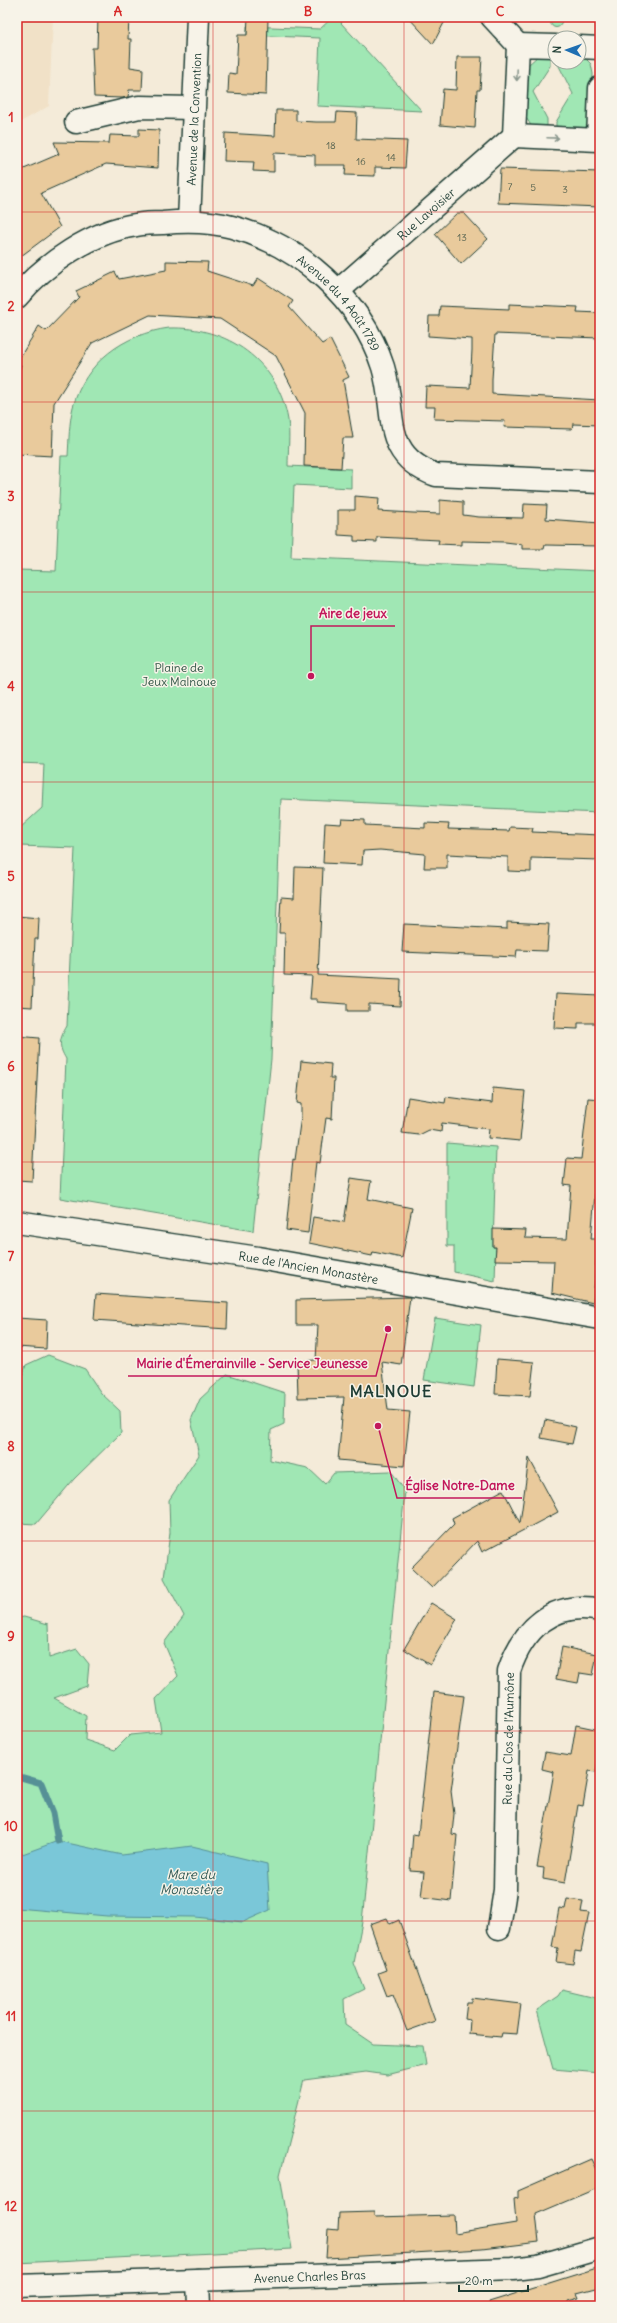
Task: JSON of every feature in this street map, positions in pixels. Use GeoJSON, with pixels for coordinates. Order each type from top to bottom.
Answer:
{"type":"FeatureCollection","features":[{"type":"Feature","properties":{"kind":"street","name":"Avenue de la Convention"},"geometry":{"type":"LineString","coordinates":[[189,221],[198,17]]}},
{"type":"Feature","properties":{"kind":"street"},"geometry":{"type":"LineString","coordinates":[[492,17],[518,45],[514,136],[599,141],[600,88]]}},
{"type":"Feature","properties":{"kind":"street"},"geometry":{"type":"LineString","coordinates":[[518,45],[547,46]]}},
{"type":"Feature","properties":{"kind":"street"},"geometry":{"type":"LineString","coordinates":[[587,47],[600,48]]}},
{"type":"Feature","properties":{"kind":"street"},"geometry":{"type":"LineString","coordinates":[[76,122],[139,108],[193,108]]}},
{"type":"Feature","properties":{"kind":"street","name":"Rue Lavoisier"},"geometry":{"type":"LineString","coordinates":[[338,291],[514,136]]}},
{"type":"Feature","properties":{"kind":"street","name":"Avenue du 4 Août 1789"},"geometry":{"type":"LineString","coordinates":[[17,297],[28,284],[60,258],[94,238],[134,225],[189,221],[231,226],[272,241],[306,263],[338,291],[366,333],[382,366],[388,385],[396,443],[403,455],[416,466],[436,475],[600,482]]}},
{"type":"Feature","properties":{"kind":"street","name":"Rue de l'Ancien Monastère"},"geometry":{"type":"LineString","coordinates":[[17,1222],[265,1259],[600,1318]]}},
{"type":"Feature","properties":{"kind":"street","name":"Rue du Clos de l'Aumône"},"geometry":{"type":"LineString","coordinates":[[499,1928],[505,1890],[509,1671],[513,1659],[525,1637],[533,1627],[548,1617],[566,1609],[585,1608],[600,1610]]}},
{"type":"Feature","properties":{"kind":"street","name":"Avenue Charles Bras"},"geometry":{"type":"LineString","coordinates":[[17,2286],[513,2269],[538,2266],[600,2248]]}},
{"type":"Feature","properties":{"kind":"street"},"geometry":{"type":"LineString","coordinates":[[198,2280],[199,2306]]}},
{"type":"Feature","properties":{"kind":"shaded area"},"geometry":{"type":"Polygon","coordinates":[[[17,17],[53,17],[49,106],[17,124],[17,17]]]}},
{"type":"Feature","properties":{"kind":"green space"},"geometry":{"type":"Polygon","coordinates":[[[556,16],[560,18],[562,22],[560,26],[556,28],[552,26],[550,22],[552,18],[556,16]]]}},
{"type":"Feature","properties":{"kind":"green space"},"geometry":{"type":"Polygon","coordinates":[[[333,17],[346,17],[341,23],[422,111],[317,106],[320,38],[247,35],[247,26],[320,29],[333,17]]]}},
{"type":"Feature","properties":{"kind":"green space"},"geometry":{"type":"Polygon","coordinates":[[[547,55],[547,70],[533,92],[547,119],[547,131],[532,127],[525,116],[528,65],[538,56],[547,55]]]}},
{"type":"Feature","properties":{"kind":"green space"},"geometry":{"type":"Polygon","coordinates":[[[587,60],[591,64],[593,74],[591,117],[585,128],[556,131],[556,122],[573,94],[561,70],[587,70],[587,60]]]}},
{"type":"Feature","properties":{"kind":"green space","name":"Plaine de Jeux Malnoue"},"geometry":{"type":"Polygon","coordinates":[[[169,328],[190,329],[211,333],[230,341],[246,351],[261,364],[273,380],[282,399],[288,420],[288,466],[351,469],[351,488],[294,485],[291,557],[600,571],[600,813],[281,799],[271,1059],[253,1231],[60,1198],[66,1059],[60,1042],[67,1026],[75,848],[20,846],[20,828],[42,808],[44,764],[17,763],[17,570],[56,571],[61,456],[68,456],[73,407],[79,391],[87,377],[97,364],[122,344],[152,331],[169,328]]]}},
{"type":"Feature","properties":{"kind":"green space"},"geometry":{"type":"Polygon","coordinates":[[[447,1143],[496,1147],[493,1247],[496,1247],[495,1281],[454,1272],[454,1246],[447,1246],[447,1143]]]}},
{"type":"Feature","properties":{"kind":"green space"},"geometry":{"type":"Polygon","coordinates":[[[435,1318],[481,1325],[474,1387],[424,1380],[435,1318]]]}},
{"type":"Feature","properties":{"kind":"green space"},"geometry":{"type":"Polygon","coordinates":[[[48,1355],[85,1369],[101,1393],[120,1411],[121,1433],[74,1479],[36,1524],[17,1523],[17,1391],[26,1365],[48,1355]]]}},
{"type":"Feature","properties":{"kind":"green space"},"geometry":{"type":"Polygon","coordinates":[[[227,1374],[285,1393],[284,1424],[271,1430],[270,1460],[308,1468],[325,1484],[334,1473],[391,1471],[405,1491],[362,1922],[354,1963],[364,1989],[344,1999],[345,2025],[373,2044],[423,2046],[426,2065],[387,2075],[366,2072],[304,2080],[280,2175],[292,2249],[17,2263],[17,1618],[24,1617],[48,1624],[49,1658],[77,1649],[89,1664],[87,1686],[54,1698],[86,1716],[85,1740],[115,1750],[130,1735],[161,1732],[156,1699],[178,1676],[164,1643],[184,1616],[164,1578],[170,1533],[169,1500],[199,1455],[191,1420],[200,1399],[227,1374]]]}},
{"type":"Feature","properties":{"kind":"green space"},"geometry":{"type":"Polygon","coordinates":[[[562,1990],[600,1999],[600,2073],[553,2069],[537,2010],[558,1996],[562,1990]]]}},
{"type":"Feature","properties":{"kind":"water","name":"Mare du Monastère"},"geometry":{"type":"Polygon","coordinates":[[[58,1841],[122,1855],[192,1846],[267,1864],[270,1910],[243,1922],[195,1917],[107,1916],[17,1908],[17,1856],[58,1841]]]}},
{"type":"Feature","properties":{"kind":"building"},"geometry":{"type":"Polygon","coordinates":[[[98,17],[129,17],[128,39],[131,39],[130,67],[143,69],[142,90],[129,90],[128,97],[94,97],[92,48],[97,48],[98,17]]]}},
{"type":"Feature","properties":{"kind":"building"},"geometry":{"type":"Polygon","coordinates":[[[248,17],[268,17],[266,95],[228,93],[229,73],[236,74],[238,35],[247,35],[248,17]]]}},
{"type":"Feature","properties":{"kind":"building"},"geometry":{"type":"Polygon","coordinates":[[[408,17],[447,17],[433,44],[408,17]]]}},
{"type":"Feature","properties":{"kind":"building"},"geometry":{"type":"Polygon","coordinates":[[[457,57],[482,57],[480,90],[477,90],[475,128],[440,125],[443,89],[456,90],[457,57]]]}},
{"type":"Feature","properties":{"kind":"building"},"geometry":{"type":"Polygon","coordinates":[[[276,110],[296,110],[296,121],[316,122],[336,122],[337,112],[357,113],[356,139],[407,141],[405,168],[375,167],[375,176],[345,175],[346,165],[315,165],[315,155],[274,153],[274,172],[253,171],[254,162],[224,161],[225,133],[275,136],[276,110]]]}},
{"type":"Feature","properties":{"kind":"building"},"geometry":{"type":"Polygon","coordinates":[[[139,129],[159,130],[158,168],[106,164],[41,193],[60,227],[17,259],[17,172],[59,154],[54,142],[109,143],[110,135],[139,136],[139,129]]]}},
{"type":"Feature","properties":{"kind":"building"},"geometry":{"type":"Polygon","coordinates":[[[500,169],[600,172],[600,207],[498,203],[500,169]]]}},
{"type":"Feature","properties":{"kind":"building"},"geometry":{"type":"Polygon","coordinates":[[[457,213],[464,213],[488,239],[461,264],[435,234],[457,213]]]}},
{"type":"Feature","properties":{"kind":"building"},"geometry":{"type":"Polygon","coordinates":[[[166,261],[208,262],[207,271],[253,286],[258,278],[293,301],[289,307],[322,344],[330,339],[349,377],[343,380],[353,438],[343,438],[341,468],[304,466],[305,413],[276,356],[220,319],[150,315],[92,343],[54,403],[52,456],[17,454],[17,377],[21,365],[17,362],[39,326],[46,331],[79,297],[76,291],[115,272],[119,279],[166,270],[166,261]]]}},
{"type":"Feature","properties":{"kind":"building"},"geometry":{"type":"Polygon","coordinates":[[[509,304],[578,307],[577,312],[600,313],[600,338],[495,334],[492,394],[600,400],[600,425],[573,424],[572,429],[504,427],[505,421],[434,419],[435,407],[425,407],[426,386],[470,388],[472,339],[428,336],[429,316],[439,316],[440,306],[509,309],[509,304]]]}},
{"type":"Feature","properties":{"kind":"building"},"geometry":{"type":"Polygon","coordinates":[[[355,496],[379,498],[378,511],[413,513],[440,514],[440,500],[463,502],[463,515],[479,517],[523,518],[524,504],[547,505],[546,519],[600,523],[600,546],[545,545],[544,549],[522,549],[522,544],[505,542],[461,541],[461,545],[438,544],[439,540],[377,537],[377,542],[354,541],[354,536],[338,535],[338,510],[355,510],[355,496]]]}},
{"type":"Feature","properties":{"kind":"building"},"geometry":{"type":"Polygon","coordinates":[[[342,819],[365,820],[365,825],[425,828],[425,823],[449,824],[448,829],[509,831],[510,827],[533,828],[532,832],[600,835],[600,860],[531,858],[531,872],[508,871],[508,857],[447,854],[447,868],[424,868],[425,854],[380,850],[363,851],[362,865],[323,863],[325,823],[341,824],[342,819]]]}},
{"type":"Feature","properties":{"kind":"building"},"geometry":{"type":"Polygon","coordinates":[[[295,867],[323,868],[318,975],[401,979],[400,1006],[369,1004],[369,1011],[347,1011],[347,1004],[317,1002],[317,999],[310,999],[312,976],[284,975],[285,933],[279,933],[281,897],[294,898],[295,867]]]}},
{"type":"Feature","properties":{"kind":"building"},"geometry":{"type":"Polygon","coordinates":[[[17,916],[39,918],[38,939],[35,939],[32,1007],[17,1006],[17,916]]]}},
{"type":"Feature","properties":{"kind":"building"},"geometry":{"type":"Polygon","coordinates":[[[507,922],[549,924],[547,951],[517,950],[516,957],[402,952],[404,924],[507,929],[507,922]]]}},
{"type":"Feature","properties":{"kind":"building"},"geometry":{"type":"Polygon","coordinates":[[[556,994],[600,996],[600,1023],[578,1023],[578,1029],[554,1028],[556,994]]]}},
{"type":"Feature","properties":{"kind":"building"},"geometry":{"type":"Polygon","coordinates":[[[17,1036],[39,1038],[32,1181],[17,1180],[17,1036]]]}},
{"type":"Feature","properties":{"kind":"building"},"geometry":{"type":"Polygon","coordinates":[[[301,1061],[331,1064],[330,1078],[334,1078],[332,1119],[326,1118],[320,1163],[316,1162],[308,1233],[286,1230],[293,1159],[295,1160],[301,1116],[301,1104],[297,1103],[301,1061]]]}},
{"type":"Feature","properties":{"kind":"building"},"geometry":{"type":"Polygon","coordinates":[[[493,1088],[525,1091],[520,1141],[488,1138],[489,1129],[442,1123],[441,1132],[429,1130],[419,1135],[402,1133],[408,1097],[445,1103],[446,1097],[492,1103],[493,1088]]]}},
{"type":"Feature","properties":{"kind":"building"},"geometry":{"type":"Polygon","coordinates":[[[588,1098],[600,1099],[600,1161],[598,1161],[591,1239],[598,1239],[593,1303],[552,1293],[554,1261],[495,1260],[496,1247],[493,1247],[493,1229],[526,1230],[525,1238],[567,1239],[571,1186],[564,1185],[567,1158],[581,1159],[588,1098]]]}},
{"type":"Feature","properties":{"kind":"building"},"geometry":{"type":"Polygon","coordinates":[[[351,1178],[371,1181],[368,1199],[412,1208],[402,1258],[373,1252],[372,1256],[309,1243],[313,1217],[344,1222],[351,1178]]]}},
{"type":"Feature","properties":{"kind":"building"},"geometry":{"type":"Polygon","coordinates":[[[96,1294],[228,1303],[227,1329],[94,1320],[96,1294]]]}},
{"type":"Feature","properties":{"kind":"building"},"geometry":{"type":"Polygon","coordinates":[[[410,1297],[401,1365],[382,1362],[388,1410],[410,1412],[404,1466],[338,1460],[344,1397],[298,1398],[297,1361],[316,1360],[318,1325],[296,1325],[296,1300],[410,1297]]]}},
{"type":"Feature","properties":{"kind":"building"},"geometry":{"type":"Polygon","coordinates":[[[17,1318],[47,1320],[46,1349],[17,1347],[17,1318]]]}},
{"type":"Feature","properties":{"kind":"building"},"geometry":{"type":"Polygon","coordinates":[[[497,1359],[534,1362],[530,1396],[495,1394],[497,1359]]]}},
{"type":"Feature","properties":{"kind":"building"},"geometry":{"type":"Polygon","coordinates":[[[545,1420],[576,1427],[572,1444],[541,1438],[545,1420]]]}},
{"type":"Feature","properties":{"kind":"building"},"geometry":{"type":"Polygon","coordinates":[[[529,1458],[558,1512],[482,1552],[477,1541],[432,1588],[411,1568],[454,1524],[452,1518],[503,1490],[520,1523],[529,1458]]]}},
{"type":"Feature","properties":{"kind":"building"},"geometry":{"type":"Polygon","coordinates":[[[431,1603],[457,1619],[430,1665],[404,1649],[431,1603]]]}},
{"type":"Feature","properties":{"kind":"building"},"geometry":{"type":"Polygon","coordinates":[[[562,1647],[597,1654],[593,1675],[580,1673],[578,1683],[556,1679],[562,1647]]]}},
{"type":"Feature","properties":{"kind":"building"},"geometry":{"type":"Polygon","coordinates":[[[434,1692],[464,1696],[451,1791],[454,1814],[452,1834],[457,1835],[451,1901],[421,1897],[424,1872],[410,1871],[413,1834],[418,1835],[434,1692]]]}},
{"type":"Feature","properties":{"kind":"building"},"geometry":{"type":"Polygon","coordinates":[[[576,1725],[600,1730],[600,1748],[596,1772],[589,1771],[583,1806],[578,1805],[565,1883],[543,1879],[544,1868],[537,1867],[554,1772],[542,1769],[545,1752],[571,1756],[576,1725]]]}},
{"type":"Feature","properties":{"kind":"building"},"geometry":{"type":"Polygon","coordinates":[[[567,1899],[583,1901],[581,1912],[589,1913],[581,1952],[575,1951],[573,1964],[556,1962],[558,1948],[552,1947],[559,1908],[565,1909],[567,1899]]]}},
{"type":"Feature","properties":{"kind":"building"},"geometry":{"type":"Polygon","coordinates":[[[387,1918],[390,1924],[399,1920],[435,2021],[407,2031],[393,1994],[387,1996],[378,1973],[386,1970],[370,1924],[387,1918]]]}},
{"type":"Feature","properties":{"kind":"building"},"geometry":{"type":"Polygon","coordinates":[[[472,1998],[521,2004],[517,2034],[502,2033],[501,2037],[469,2034],[470,2020],[465,2019],[467,2002],[472,2002],[472,1998]]]}},
{"type":"Feature","properties":{"kind":"building"},"geometry":{"type":"Polygon","coordinates":[[[591,2159],[600,2178],[600,2187],[536,2214],[539,2242],[482,2249],[326,2258],[328,2229],[338,2230],[339,2213],[374,2212],[374,2217],[454,2215],[455,2233],[516,2223],[514,2199],[518,2198],[518,2191],[591,2159]]]}},
{"type":"Feature","properties":{"kind":"building"},"geometry":{"type":"Polygon","coordinates":[[[600,2267],[600,2287],[577,2293],[579,2298],[568,2301],[568,2306],[490,2306],[489,2302],[600,2267]]]}},
{"type":"Feature","properties":{"kind":"waterway"},"geometry":{"type":"LineString","coordinates":[[17,1776],[41,1783],[53,1813],[58,1841]]}},
{"type":"Feature","properties":{"kind":"place","name":"Aire de jeux"},"geometry":{"type":"Point","coordinates":[311,676]}},
{"type":"Feature","properties":{"kind":"place","name":"Mairie d'Émerainville - Service Jeunesse"},"geometry":{"type":"Point","coordinates":[388,1329]}},
{"type":"Feature","properties":{"kind":"place","name":"Église Notre-Dame"},"geometry":{"type":"Point","coordinates":[378,1426]}},
{"type":"Feature","properties":{"kind":"district","name":"MALNOUE"},"geometry":{"type":"Point","coordinates":[391,1391]}}]}
